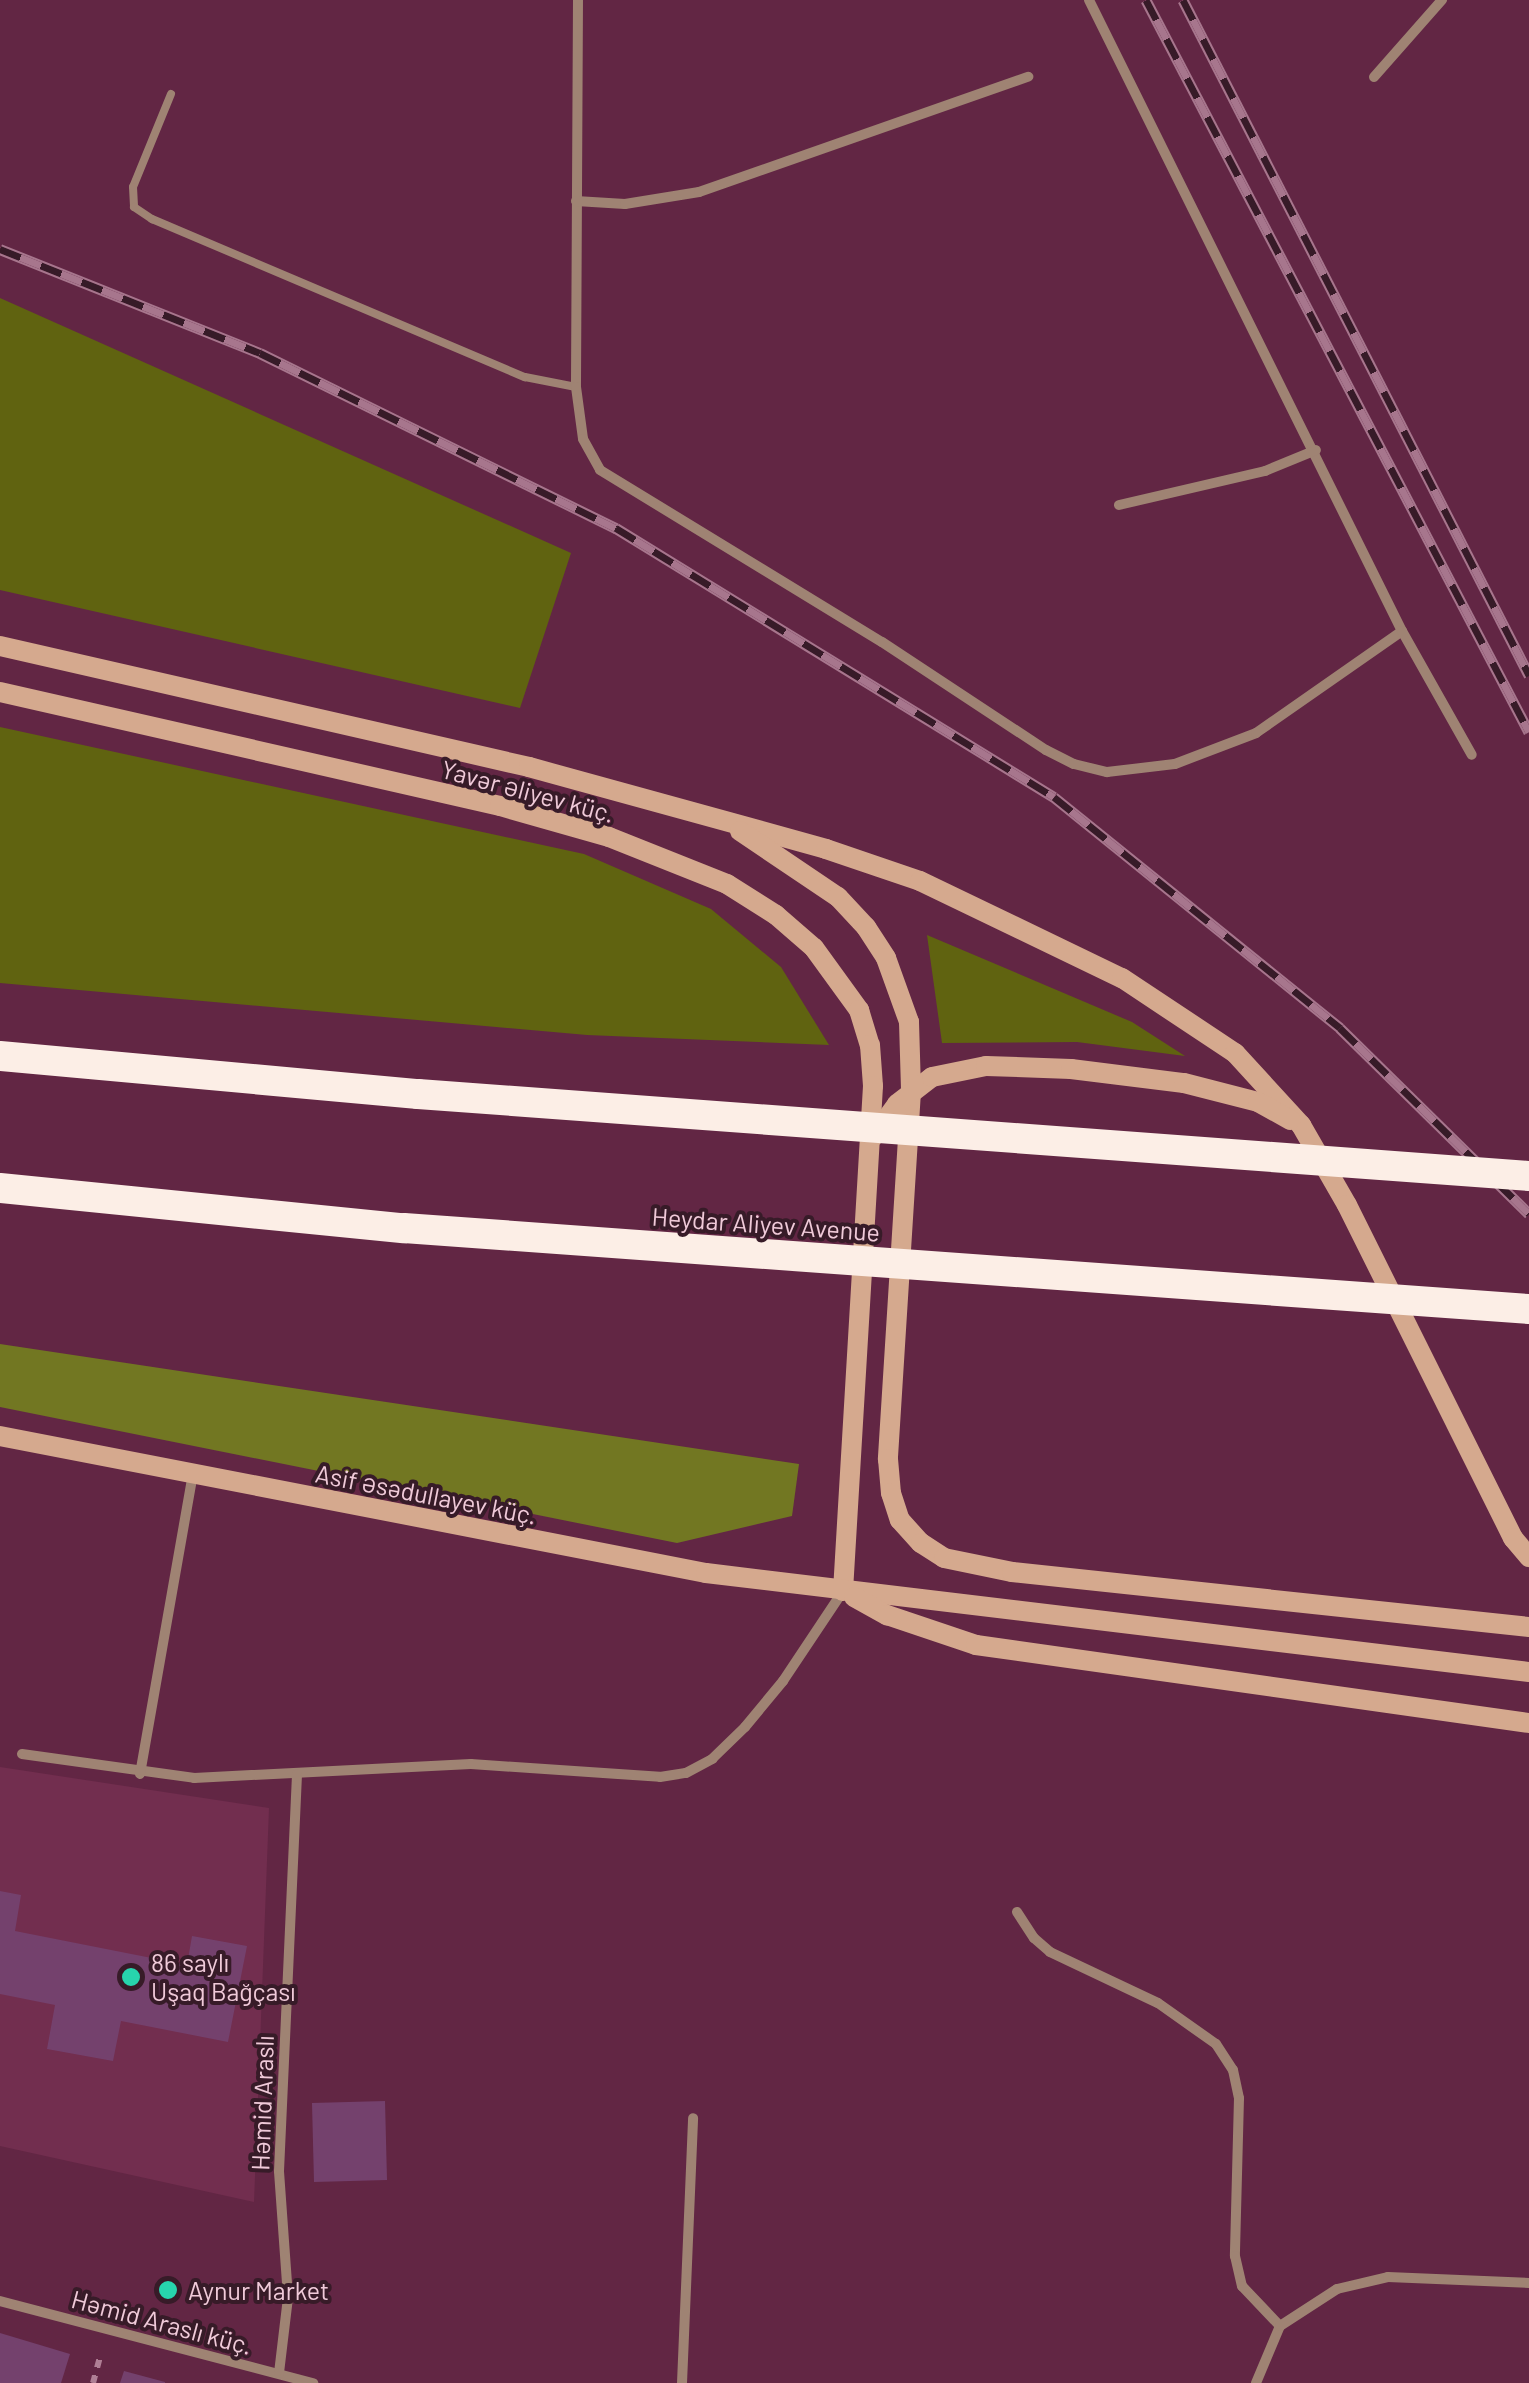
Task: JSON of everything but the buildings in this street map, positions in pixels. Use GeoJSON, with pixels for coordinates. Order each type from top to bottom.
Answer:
{"type":"FeatureCollection","features":[{"type":"Feature","properties":{"kind":"highway"},"geometry":{"type":"LineString","coordinates":[[0,1056],[418,1094],[1529,1176]]}},
{"type":"Feature","properties":{"kind":"highway","name":"Heydar Aliyev Avenue"},"geometry":{"type":"LineString","coordinates":[[0,1188],[404,1228],[1529,1310]]}},
{"type":"Feature","properties":{"kind":"main road","name":"Yavər Əliyev küç."},"geometry":{"type":"LineString","coordinates":[[0,646],[530,768],[720,818],[920,881],[1122,978],[1235,1054],[1301,1126],[1347,1204],[1513,1538],[1529,1557]]}},
{"type":"Feature","properties":{"kind":"main road","name":"Yavər Əliyev küç."},"geometry":{"type":"LineString","coordinates":[[0,692],[500,806],[662,856],[727,884],[776,915],[814,948],[859,1010],[870,1045],[870,1142],[843,1591]]}},
{"type":"Feature","properties":{"kind":"main road"},"geometry":{"type":"LineString","coordinates":[[720,818],[838,897],[866,927],[886,958],[908,1022],[911,1091],[888,1459],[891,1493],[900,1520],[921,1543],[944,1558],[1012,1572],[1529,1627]]}},
{"type":"Feature","properties":{"kind":"main road"},"geometry":{"type":"LineString","coordinates":[[870,1142],[884,1119],[911,1091],[953,1070],[986,1066],[1134,1075],[1220,1090],[1258,1102],[1301,1126]]}},
{"type":"Feature","properties":{"kind":"main road","name":"Asif Əsədullayev küç."},"geometry":{"type":"LineString","coordinates":[[0,1436],[690,1570],[1529,1672]]}},
{"type":"Feature","properties":{"kind":"main road"},"geometry":{"type":"LineString","coordinates":[[843,1591],[888,1615],[976,1645],[1529,1723]]}},
{"type":"Feature","properties":{"kind":"street"},"geometry":{"type":"LineString","coordinates":[[578,0],[576,387],[582,440],[600,470],[1074,764],[1107,772],[1136,770],[1214,751],[1256,733],[1402,630]]}},
{"type":"Feature","properties":{"kind":"street"},"geometry":{"type":"LineString","coordinates":[[1089,0],[1316,450],[1402,630],[1472,755]]}},
{"type":"Feature","properties":{"kind":"street"},"geometry":{"type":"LineString","coordinates":[[1374,76],[1442,0]]}},
{"type":"Feature","properties":{"kind":"street"},"geometry":{"type":"LineString","coordinates":[[576,201],[625,204],[698,192],[1028,77]]}},
{"type":"Feature","properties":{"kind":"street"},"geometry":{"type":"LineString","coordinates":[[1119,505],[1265,472],[1316,450]]}},
{"type":"Feature","properties":{"kind":"street"},"geometry":{"type":"LineString","coordinates":[[140,1774],[193,1474]]}},
{"type":"Feature","properties":{"kind":"street"},"geometry":{"type":"LineString","coordinates":[[22,1754],[140,1774],[194,1778],[471,1764],[660,1777],[686,1772],[712,1759],[745,1726],[783,1681],[843,1591]]}},
{"type":"Feature","properties":{"kind":"street","name":"Həmid Araslı"},"geometry":{"type":"LineString","coordinates":[[279,2373],[288,2298],[279,2171],[297,1774]]}},
{"type":"Feature","properties":{"kind":"street"},"geometry":{"type":"LineString","coordinates":[[1017,1912],[1034,1938],[1050,1952],[1158,2003],[1216,2044],[1233,2070],[1238,2098],[1235,2256],[1242,2286],[1280,2326]]}},
{"type":"Feature","properties":{"kind":"street"},"geometry":{"type":"LineString","coordinates":[[682,2383],[693,2118]]}},
{"type":"Feature","properties":{"kind":"street"},"geometry":{"type":"LineString","coordinates":[[1256,2383],[1280,2326],[1337,2289],[1388,2277],[1529,2282]]}},
{"type":"Feature","properties":{"kind":"street","name":"Həmid Araslı küç."},"geometry":{"type":"LineString","coordinates":[[0,2301],[314,2383]]}},
{"type":"Feature","properties":{"kind":"lane"},"geometry":{"type":"LineString","coordinates":[[171,94],[133,187],[134,207],[152,219],[526,376],[576,387]]}},
{"type":"Feature","properties":{"kind":"shaded area"},"geometry":{"type":"Polygon","coordinates":[[[0,298],[571,553],[520,708],[0,590],[0,298]]]}},
{"type":"Feature","properties":{"kind":"shaded area"},"geometry":{"type":"Polygon","coordinates":[[[0,727],[584,854],[711,909],[781,967],[829,1045],[587,1035],[0,983],[0,727]]]}},
{"type":"Feature","properties":{"kind":"shaded area"},"geometry":{"type":"Polygon","coordinates":[[[927,935],[1132,1022],[1185,1056],[1077,1042],[942,1043],[927,935]]]}},
{"type":"Feature","properties":{"kind":"shaded area","name":"86 saylı Uşaq Bağçası"},"geometry":{"type":"Polygon","coordinates":[[[0,1767],[269,1808],[254,2202],[0,2146],[0,1767]]]}},
{"type":"Feature","properties":{"kind":"green space"},"geometry":{"type":"Polygon","coordinates":[[[0,1344],[799,1464],[792,1516],[677,1543],[0,1407],[0,1344]]]}},
{"type":"Feature","properties":{"kind":"railway"},"geometry":{"type":"LineString","coordinates":[[1146,0],[1529,732]]}},
{"type":"Feature","properties":{"kind":"railway"},"geometry":{"type":"LineString","coordinates":[[1183,0],[1529,675]]}},
{"type":"Feature","properties":{"kind":"railway"},"geometry":{"type":"LineString","coordinates":[[0,249],[260,353],[616,528],[1054,797],[1340,1028],[1529,1214]]}},
{"type":"Feature","properties":{"kind":"place","name":"86 saylı Uşaq Bağçası"},"geometry":{"type":"Point","coordinates":[131,1977]}},
{"type":"Feature","properties":{"kind":"place","name":"Aynur Market"},"geometry":{"type":"Point","coordinates":[168,2290]}}]}
